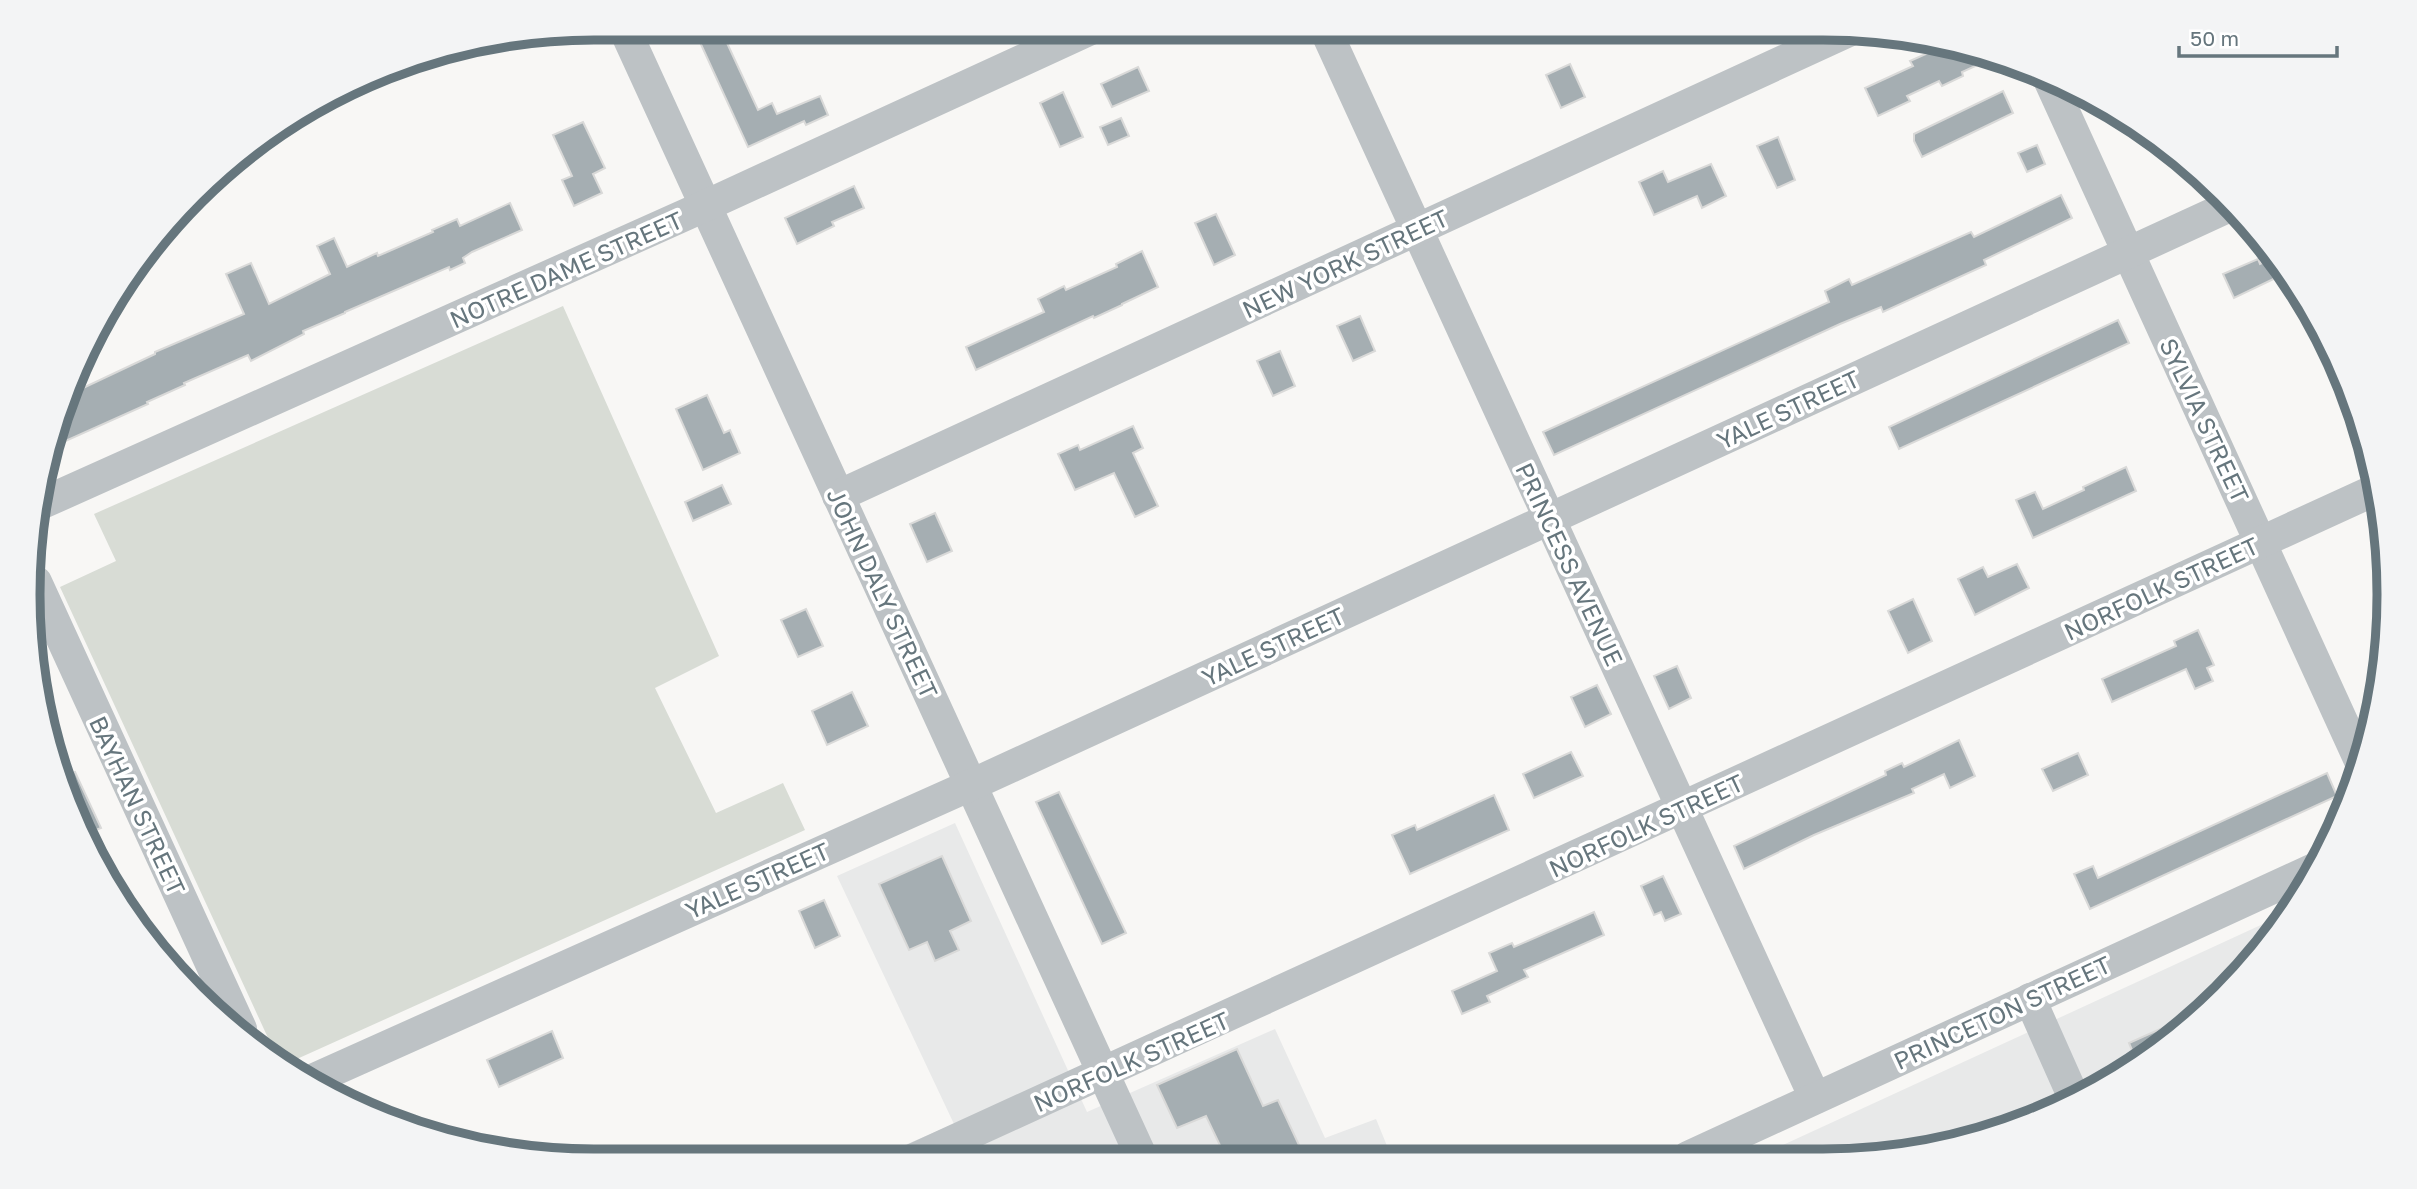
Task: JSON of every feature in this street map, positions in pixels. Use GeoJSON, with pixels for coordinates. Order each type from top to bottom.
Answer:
{"type":"FeatureCollection","features":[{"type":"Feature","properties":{"kind":"street","name":"JOHN DALY STREET"},"geometry":{"type":"LineString","coordinates":[[629,40],[1138,1149]]}},
{"type":"Feature","properties":{"kind":"street","name":"NOTRE DAME STREET"},"geometry":{"type":"LineString","coordinates":[[49,500],[1069,40]]}},
{"type":"Feature","properties":{"kind":"street","name":"PRINCESS AVENUE"},"geometry":{"type":"LineString","coordinates":[[1330,40],[1815,1098]]}},
{"type":"Feature","properties":{"kind":"street","name":"NEW YORK STREET"},"geometry":{"type":"LineString","coordinates":[[838,496],[1829,40]]}},
{"type":"Feature","properties":{"kind":"street","name":"SYLVIA STREET"},"geometry":{"type":"LineString","coordinates":[[2054,91],[2355,749]]}},
{"type":"Feature","properties":{"kind":"street","name":"YALE STREET"},"geometry":{"type":"LineString","coordinates":[[321,1076],[971,785],[2221,210]]}},
{"type":"Feature","properties":{"kind":"street","name":"NORFOLK STREET"},"geometry":{"type":"LineString","coordinates":[[942,1149],[2367,494]]}},
{"type":"Feature","properties":{"kind":"street","name":"BAYHAN STREET"},"geometry":{"type":"LineString","coordinates":[[40,591],[235,1016]]}},
{"type":"Feature","properties":{"kind":"street","name":"PRINCETON STREET"},"geometry":{"type":"LineString","coordinates":[[1705,1149],[2300,875]]}},
{"type":"Feature","properties":{"kind":"street"},"geometry":{"type":"LineString","coordinates":[[2030,999],[2071,1090]]}},
{"type":"Feature","properties":{"kind":"shaded area"},"geometry":{"type":"Polygon","coordinates":[[[563,306],[719,656],[655,688],[716,813],[783,783],[805,830],[295,1060],[271,1044],[60,587],[116,561],[94,514],[563,306]]]}},
{"type":"Feature","properties":{"kind":"shaded area"},"geometry":{"type":"Polygon","coordinates":[[[955,823],[1087,1112],[1275,1029],[1325,1138],[1376,1119],[1388,1149],[895,1149],[954,1124],[837,876],[955,823]]]}},
{"type":"Feature","properties":{"kind":"shaded area"},"geometry":{"type":"Polygon","coordinates":[[[2270,921],[2239,960],[2188,1011],[2130,1055],[2068,1092],[2001,1119],[1931,1138],[1859,1148],[1774,1149],[2270,921]]]}},
{"type":"Feature","properties":{"kind":"building"},"geometry":{"type":"Polygon","coordinates":[[[699,40],[726,40],[758,110],[772,103],[777,114],[820,96],[828,115],[806,125],[804,121],[748,147],[699,40]]]}},
{"type":"Feature","properties":{"kind":"building"},"geometry":{"type":"Polygon","coordinates":[[[1932,51],[1981,64],[1942,86],[1939,81],[1907,96],[1910,101],[1878,116],[1865,88],[1913,66],[1910,61],[1932,51]]]}},
{"type":"Feature","properties":{"kind":"building"},"geometry":{"type":"Polygon","coordinates":[[[1570,64],[1585,97],[1561,108],[1546,75],[1570,64]]]}},
{"type":"Feature","properties":{"kind":"building"},"geometry":{"type":"Polygon","coordinates":[[[1138,67],[1149,91],[1112,107],[1101,84],[1138,67]]]}},
{"type":"Feature","properties":{"kind":"building"},"geometry":{"type":"Polygon","coordinates":[[[2003,91],[2013,113],[1922,157],[1914,141],[1914,134],[2003,91]]]}},
{"type":"Feature","properties":{"kind":"building"},"geometry":{"type":"Polygon","coordinates":[[[1063,92],[1083,137],[1060,147],[1040,103],[1063,92]]]}},
{"type":"Feature","properties":{"kind":"building"},"geometry":{"type":"Polygon","coordinates":[[[1121,118],[1129,136],[1108,145],[1100,127],[1121,118]]]}},
{"type":"Feature","properties":{"kind":"building"},"geometry":{"type":"Polygon","coordinates":[[[583,122],[605,168],[593,174],[602,193],[574,206],[562,180],[572,176],[553,135],[583,122]]]}},
{"type":"Feature","properties":{"kind":"building"},"geometry":{"type":"Polygon","coordinates":[[[1778,137],[1795,180],[1777,188],[1757,146],[1778,137]]]}},
{"type":"Feature","properties":{"kind":"building"},"geometry":{"type":"Polygon","coordinates":[[[2037,145],[2045,164],[2027,172],[2018,153],[2037,145]]]}},
{"type":"Feature","properties":{"kind":"building"},"geometry":{"type":"Polygon","coordinates":[[[1711,164],[1726,196],[1702,208],[1697,196],[1654,215],[1639,182],[1663,171],[1668,182],[1711,164]]]}},
{"type":"Feature","properties":{"kind":"building"},"geometry":{"type":"Polygon","coordinates":[[[854,186],[864,208],[832,222],[834,226],[797,244],[785,218],[854,186]]]}},
{"type":"Feature","properties":{"kind":"building"},"geometry":{"type":"Polygon","coordinates":[[[2061,195],[2072,218],[1984,260],[1986,265],[1883,312],[1881,307],[1840,324],[1554,455],[1543,432],[1829,302],[1825,291],[1849,279],[1852,285],[1971,232],[1974,237],[2061,195]]]}},
{"type":"Feature","properties":{"kind":"building"},"geometry":{"type":"Polygon","coordinates":[[[510,203],[522,230],[472,252],[463,258],[465,263],[450,270],[449,267],[303,331],[304,334],[251,361],[248,355],[184,383],[185,385],[147,402],[148,404],[62,443],[79,390],[155,352],[244,314],[226,274],[251,263],[269,304],[330,274],[317,246],[334,238],[347,267],[433,232],[432,230],[457,219],[460,226],[510,203]]]}},
{"type":"Feature","properties":{"kind":"building"},"geometry":{"type":"Polygon","coordinates":[[[1216,214],[1235,255],[1214,265],[1195,223],[1216,214]]]}},
{"type":"Feature","properties":{"kind":"building"},"geometry":{"type":"Polygon","coordinates":[[[1142,251],[1158,287],[976,370],[966,347],[1044,312],[1038,299],[1064,286],[1066,290],[1117,267],[1116,264],[1142,251]]]}},
{"type":"Feature","properties":{"kind":"building"},"geometry":{"type":"Polygon","coordinates":[[[2258,259],[2260,264],[2265,262],[2276,278],[2234,298],[2223,274],[2258,259]]]}},
{"type":"Feature","properties":{"kind":"building"},"geometry":{"type":"Polygon","coordinates":[[[1360,316],[1375,351],[1353,361],[1337,326],[1360,316]]]}},
{"type":"Feature","properties":{"kind":"building"},"geometry":{"type":"Polygon","coordinates":[[[2118,320],[2129,343],[1899,449],[1889,427],[2118,320]]]}},
{"type":"Feature","properties":{"kind":"building"},"geometry":{"type":"Polygon","coordinates":[[[1280,351],[1295,386],[1273,396],[1257,361],[1280,351]]]}},
{"type":"Feature","properties":{"kind":"building"},"geometry":{"type":"Polygon","coordinates":[[[707,395],[724,433],[730,430],[740,453],[703,470],[676,409],[707,395]]]}},
{"type":"Feature","properties":{"kind":"building"},"geometry":{"type":"Polygon","coordinates":[[[1133,426],[1143,448],[1133,453],[1158,506],[1135,517],[1114,473],[1075,490],[1058,454],[1078,445],[1080,450],[1133,426]]]}},
{"type":"Feature","properties":{"kind":"building"},"geometry":{"type":"Polygon","coordinates":[[[2126,467],[2136,491],[2033,538],[2016,500],[2035,492],[2043,509],[2126,467]]]}},
{"type":"Feature","properties":{"kind":"building"},"geometry":{"type":"Polygon","coordinates":[[[722,485],[731,504],[693,521],[685,502],[722,485]]]}},
{"type":"Feature","properties":{"kind":"building"},"geometry":{"type":"Polygon","coordinates":[[[935,513],[952,551],[927,562],[910,524],[935,513]]]}},
{"type":"Feature","properties":{"kind":"building"},"geometry":{"type":"Polygon","coordinates":[[[2017,564],[2029,588],[1975,615],[1958,579],[1983,567],[1988,577],[2017,564]]]}},
{"type":"Feature","properties":{"kind":"building"},"geometry":{"type":"Polygon","coordinates":[[[1913,599],[1932,641],[1908,653],[1888,611],[1913,599]]]}},
{"type":"Feature","properties":{"kind":"building"},"geometry":{"type":"Polygon","coordinates":[[[806,609],[823,646],[798,657],[781,620],[806,609]]]}},
{"type":"Feature","properties":{"kind":"building"},"geometry":{"type":"Polygon","coordinates":[[[2198,630],[2214,665],[2207,668],[2213,681],[2195,689],[2186,669],[2112,702],[2102,679],[2176,646],[2174,641],[2198,630]]]}},
{"type":"Feature","properties":{"kind":"building"},"geometry":{"type":"Polygon","coordinates":[[[1677,666],[1691,698],[1669,709],[1654,676],[1677,666]]]}},
{"type":"Feature","properties":{"kind":"building"},"geometry":{"type":"Polygon","coordinates":[[[1597,685],[1611,714],[1585,727],[1571,697],[1597,685]]]}},
{"type":"Feature","properties":{"kind":"building"},"geometry":{"type":"Polygon","coordinates":[[[852,692],[868,726],[827,745],[812,711],[852,692]]]}},
{"type":"Feature","properties":{"kind":"building"},"geometry":{"type":"Polygon","coordinates":[[[1959,740],[1975,776],[1950,788],[1944,774],[1912,789],[1914,793],[1814,835],[1744,869],[1734,846],[1886,775],[1885,771],[1902,763],[1904,767],[1959,740]]]}},
{"type":"Feature","properties":{"kind":"building"},"geometry":{"type":"Polygon","coordinates":[[[1571,752],[1583,776],[1534,798],[1523,774],[1571,752]]]}},
{"type":"Feature","properties":{"kind":"building"},"geometry":{"type":"Polygon","coordinates":[[[2078,753],[2088,775],[2053,791],[2042,769],[2078,753]]]}},
{"type":"Feature","properties":{"kind":"building"},"geometry":{"type":"Polygon","coordinates":[[[75,772],[101,828],[93,831],[70,774],[75,772]]]}},
{"type":"Feature","properties":{"kind":"building"},"geometry":{"type":"Polygon","coordinates":[[[2327,773],[2337,796],[2090,909],[2074,874],[2093,866],[2098,878],[2327,773]]]}},
{"type":"Feature","properties":{"kind":"building"},"geometry":{"type":"Polygon","coordinates":[[[1059,792],[1126,933],[1102,944],[1036,802],[1059,792]]]}},
{"type":"Feature","properties":{"kind":"building"},"geometry":{"type":"Polygon","coordinates":[[[1494,795],[1509,830],[1410,874],[1392,835],[1415,825],[1417,830],[1494,795]]]}},
{"type":"Feature","properties":{"kind":"building"},"geometry":{"type":"Polygon","coordinates":[[[942,856],[971,921],[950,931],[959,950],[935,961],[927,942],[909,950],[879,884],[942,856]]]}},
{"type":"Feature","properties":{"kind":"building"},"geometry":{"type":"Polygon","coordinates":[[[1663,876],[1681,914],[1665,921],[1661,912],[1654,915],[1641,886],[1663,876]]]}},
{"type":"Feature","properties":{"kind":"building"},"geometry":{"type":"Polygon","coordinates":[[[824,900],[840,936],[815,948],[799,911],[824,900]]]}},
{"type":"Feature","properties":{"kind":"building"},"geometry":{"type":"Polygon","coordinates":[[[1594,912],[1604,935],[1524,970],[1528,977],[1487,996],[1490,1002],[1462,1014],[1452,991],[1497,971],[1489,953],[1512,943],[1514,947],[1594,912]]]}},
{"type":"Feature","properties":{"kind":"building"},"geometry":{"type":"Polygon","coordinates":[[[2173,1023],[2133,1053],[2129,1043],[2173,1023]]]}},
{"type":"Feature","properties":{"kind":"building"},"geometry":{"type":"Polygon","coordinates":[[[552,1031],[563,1058],[499,1087],[487,1060],[552,1031]]]}},
{"type":"Feature","properties":{"kind":"building"},"geometry":{"type":"Polygon","coordinates":[[[1237,1049],[1263,1106],[1278,1100],[1301,1149],[1222,1149],[1206,1116],[1177,1128],[1157,1085],[1237,1049]]]}}]}
